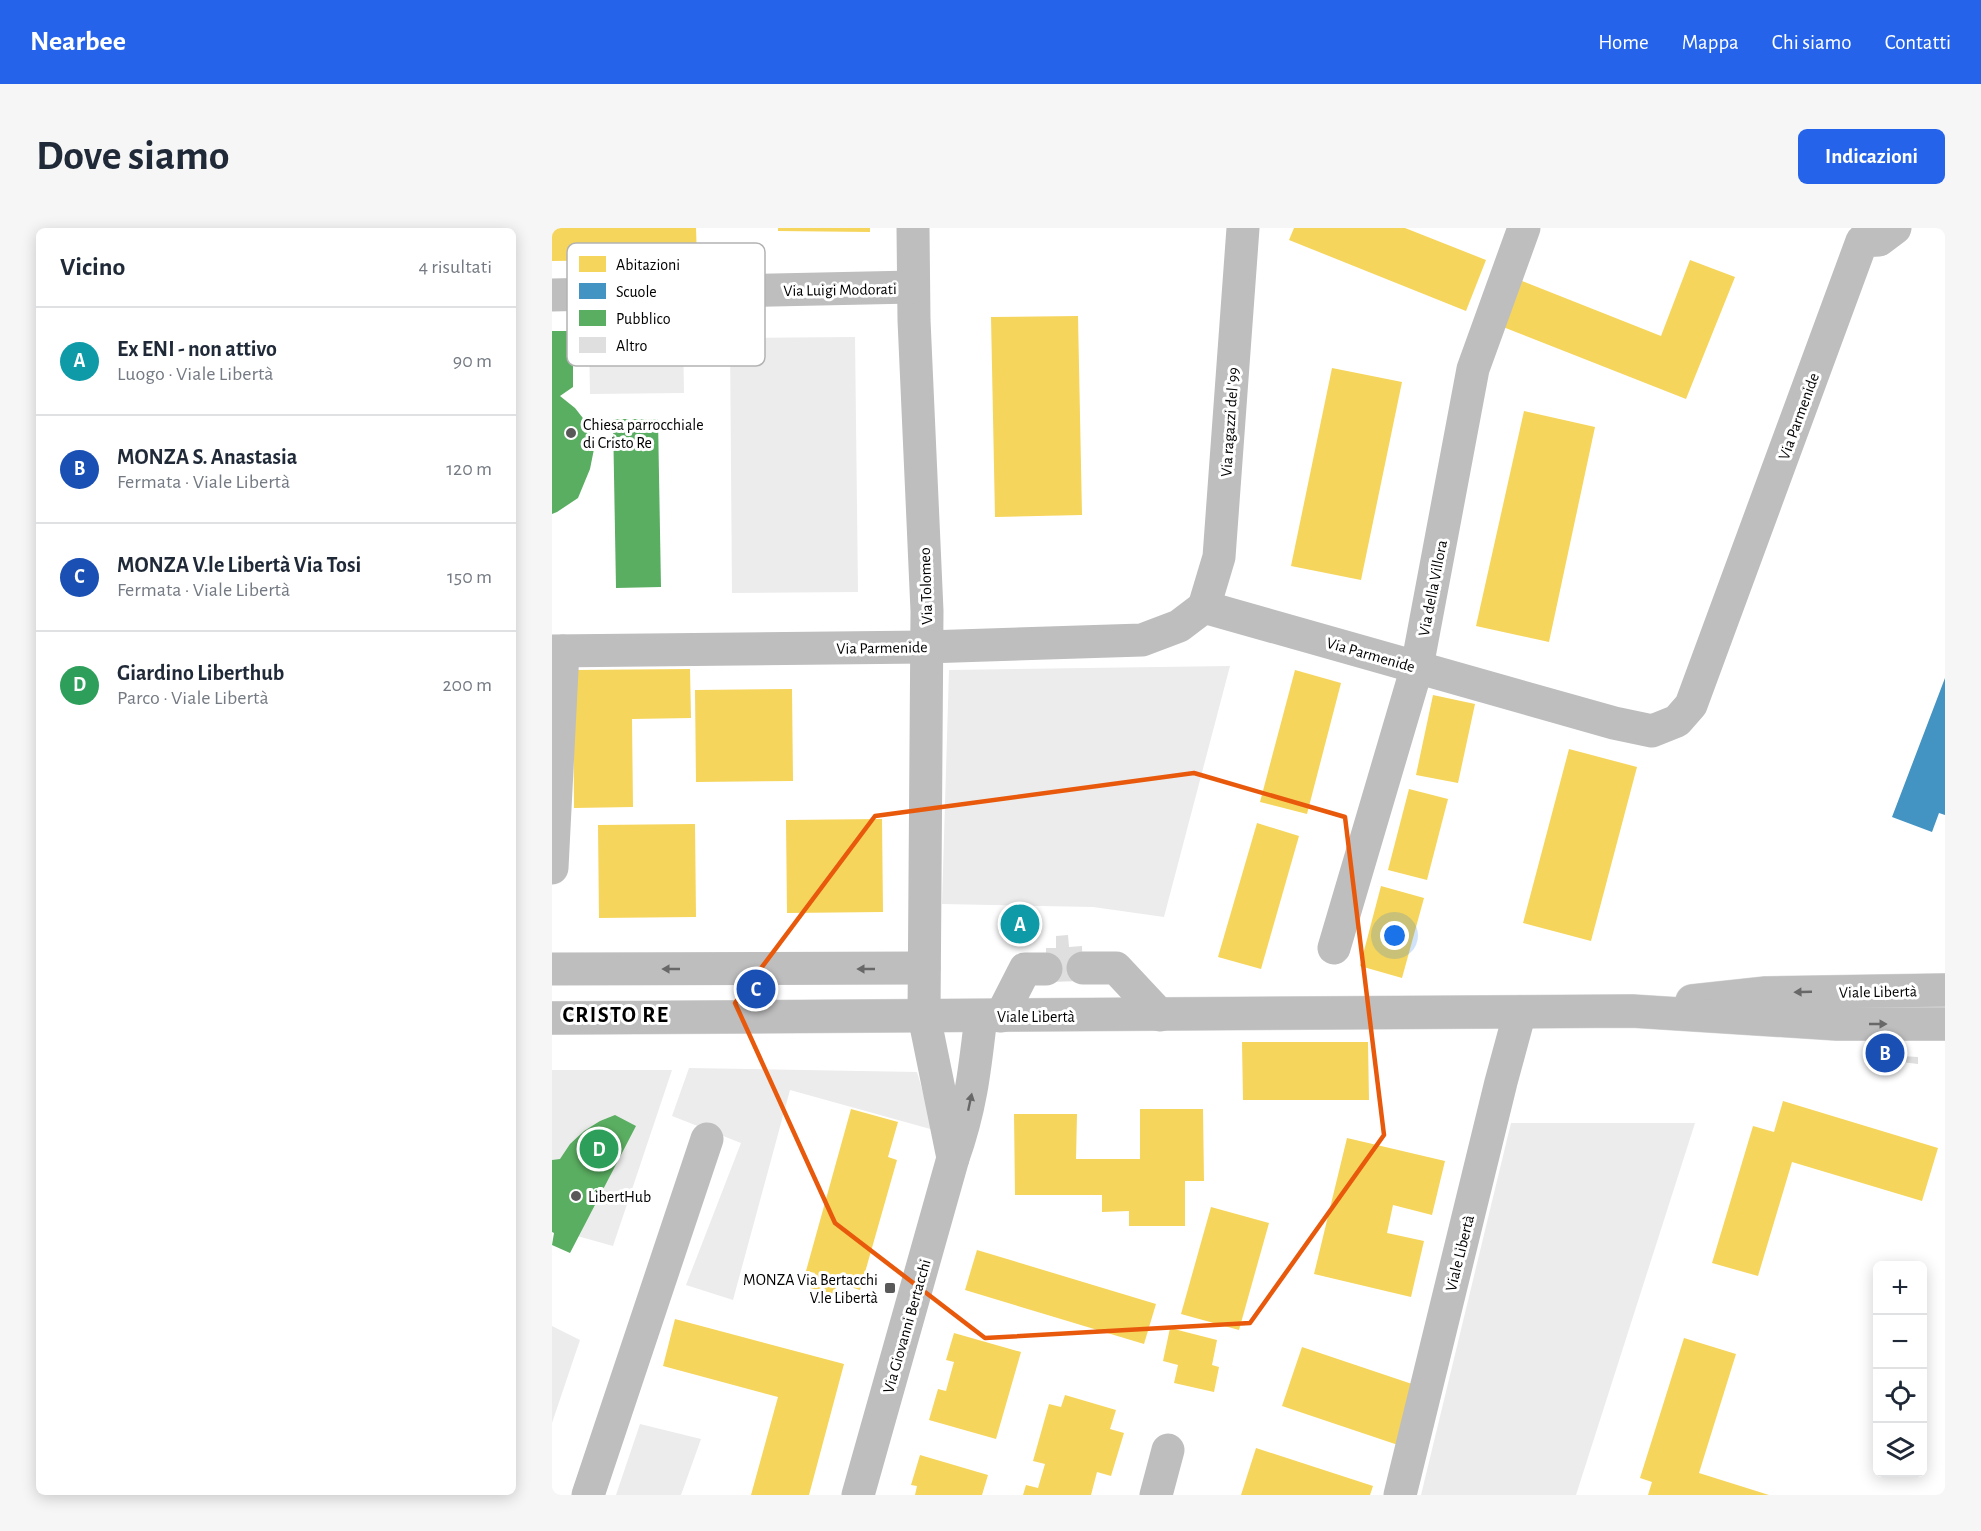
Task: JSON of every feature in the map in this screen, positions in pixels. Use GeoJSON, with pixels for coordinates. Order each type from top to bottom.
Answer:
{"type":"FeatureCollection","features":[{"type":"Feature","properties":{"kind":"street","name":"Via Tolomeo"},"geometry":{"type":"LineString","coordinates":[[913,228],[913,287],[927,611],[924,1016]]}},
{"type":"Feature","properties":{"kind":"street","name":"Via della Villora"},"geometry":{"type":"LineString","coordinates":[[1334,948],[1417,667],[1473,369],[1524,228]]}},
{"type":"Feature","properties":{"kind":"street","name":"Via Parmenide"},"geometry":{"type":"LineString","coordinates":[[558,651],[926,646],[1142,640],[1179,626],[1204,607],[1614,723],[1652,731],[1677,721],[1691,705],[1862,241],[1879,240],[1895,228]]}},
{"type":"Feature","properties":{"kind":"street","name":"Via ragazzi del '99"},"geometry":{"type":"LineString","coordinates":[[1204,607],[1219,557],[1236,231]]}},
{"type":"Feature","properties":{"kind":"street","name":"Via Luigi Modorati"},"geometry":{"type":"LineString","coordinates":[[765,290],[913,287]]}},
{"type":"Feature","properties":{"kind":"street","name":"Via Luigi Modorati"},"geometry":{"type":"LineString","coordinates":[[552,295],[567,295]]}},
{"type":"Feature","properties":{"kind":"street"},"geometry":{"type":"LineString","coordinates":[[552,868],[558,651]]}},
{"type":"Feature","properties":{"kind":"street"},"geometry":{"type":"LineString","coordinates":[[552,969],[924,968]]}},
{"type":"Feature","properties":{"kind":"street"},"geometry":{"type":"LineString","coordinates":[[1083,968],[1116,968],[1160,1015]]}},
{"type":"Feature","properties":{"kind":"street","name":"Via Giovanni Bertacchi"},"geometry":{"type":"LineString","coordinates":[[858,1495],[953,1158],[965,1125],[991,1016],[1025,969],[1046,969]]}},
{"type":"Feature","properties":{"kind":"street","name":"Viale Libertà"},"geometry":{"type":"LineString","coordinates":[[1632,1011],[1706,999],[1766,993],[1945,990]]}},
{"type":"Feature","properties":{"kind":"street","name":"Viale Libertà"},"geometry":{"type":"LineString","coordinates":[[552,1018],[1632,1011],[1837,1024],[1945,1024]]}},
{"type":"Feature","properties":{"kind":"street","name":"Viale Libertà"},"geometry":{"type":"LineString","coordinates":[[1400,1495],[1520,1012]]}},
{"type":"Feature","properties":{"kind":"street","name":"Via Giovanni Bertacchi"},"geometry":{"type":"LineString","coordinates":[[924,1016],[953,1158]]}},
{"type":"Feature","properties":{"kind":"street"},"geometry":{"type":"LineString","coordinates":[[588,1495],[707,1139]]}},
{"type":"Feature","properties":{"kind":"street"},"geometry":{"type":"LineString","coordinates":[[1156,1495],[1168,1450]]}},
{"type":"Feature","properties":{"kind":"highlighted area"},"geometry":{"type":"Polygon","coordinates":[[[1194,773],[1345,817],[1384,1135],[1250,1323],[985,1338],[835,1223],[735,1003],[875,816],[1194,773]]]}},
{"type":"Feature","properties":{"kind":"shaded area"},"geometry":{"type":"Polygon","coordinates":[[[855,337],[858,592],[732,593],[730,366],[765,366],[765,338],[855,337]]]}},
{"type":"Feature","properties":{"kind":"shaded area"},"geometry":{"type":"Polygon","coordinates":[[[589,366],[684,366],[684,393],[590,394],[589,366]]]}},
{"type":"Feature","properties":{"kind":"shaded area"},"geometry":{"type":"Polygon","coordinates":[[[1230,666],[1164,917],[1093,907],[942,904],[949,670],[1230,666]]]}},
{"type":"Feature","properties":{"kind":"shaded area"},"geometry":{"type":"Polygon","coordinates":[[[689,1068],[917,1072],[934,1130],[790,1090],[733,1300],[686,1285],[741,1143],[672,1116],[689,1068]]]}},
{"type":"Feature","properties":{"kind":"shaded area"},"geometry":{"type":"Polygon","coordinates":[[[552,1070],[672,1070],[613,1246],[552,1229],[552,1070]]]}},
{"type":"Feature","properties":{"kind":"shaded area"},"geometry":{"type":"Polygon","coordinates":[[[1511,1123],[1695,1123],[1576,1495],[1421,1495],[1511,1123]]]}},
{"type":"Feature","properties":{"kind":"shaded area"},"geometry":{"type":"Polygon","coordinates":[[[552,1326],[580,1340],[552,1423],[552,1326]]]}},
{"type":"Feature","properties":{"kind":"shaded area"},"geometry":{"type":"Polygon","coordinates":[[[640,1424],[701,1439],[681,1495],[616,1495],[640,1424]]]}},
{"type":"Feature","properties":{"kind":"building: Abitazioni"},"geometry":{"type":"Polygon","coordinates":[[[552,228],[696,228],[696,243],[567,243],[567,261],[552,261],[552,228]]]}},
{"type":"Feature","properties":{"kind":"building: Abitazioni"},"geometry":{"type":"Polygon","coordinates":[[[778,228],[870,228],[870,232],[778,231],[778,228]]]}},
{"type":"Feature","properties":{"kind":"building: Abitazioni"},"geometry":{"type":"Polygon","coordinates":[[[1294,228],[1405,228],[1486,260],[1466,311],[1289,240],[1294,228]]]}},
{"type":"Feature","properties":{"kind":"building: Abitazioni"},"geometry":{"type":"Polygon","coordinates":[[[1690,260],[1735,277],[1686,399],[1503,327],[1522,281],[1661,336],[1690,260]]]}},
{"type":"Feature","properties":{"kind":"building: Abitazioni"},"geometry":{"type":"Polygon","coordinates":[[[1078,316],[1082,515],[995,517],[991,317],[1078,316]]]}},
{"type":"Feature","properties":{"kind":"building: Abitazioni"},"geometry":{"type":"Polygon","coordinates":[[[1332,368],[1402,382],[1361,580],[1291,566],[1332,368]]]}},
{"type":"Feature","properties":{"kind":"building: Abitazioni"},"geometry":{"type":"Polygon","coordinates":[[[1524,411],[1595,427],[1549,642],[1476,626],[1524,411]]]}},
{"type":"Feature","properties":{"kind":"building: Abitazioni"},"geometry":{"type":"Polygon","coordinates":[[[690,669],[691,718],[632,719],[633,807],[574,808],[573,670],[690,669]]]}},
{"type":"Feature","properties":{"kind":"building: Abitazioni"},"geometry":{"type":"Polygon","coordinates":[[[1295,670],[1341,683],[1307,814],[1260,802],[1295,670]]]}},
{"type":"Feature","properties":{"kind":"building: Abitazioni"},"geometry":{"type":"Polygon","coordinates":[[[792,689],[793,781],[696,782],[695,690],[792,689]]]}},
{"type":"Feature","properties":{"kind":"building: Abitazioni"},"geometry":{"type":"Polygon","coordinates":[[[1433,695],[1475,704],[1458,783],[1416,775],[1433,695]]]}},
{"type":"Feature","properties":{"kind":"building: Abitazioni"},"geometry":{"type":"Polygon","coordinates":[[[1569,749],[1637,767],[1591,941],[1523,923],[1569,749]]]}},
{"type":"Feature","properties":{"kind":"building: Abitazioni"},"geometry":{"type":"Polygon","coordinates":[[[1409,789],[1448,799],[1427,880],[1388,870],[1409,789]]]}},
{"type":"Feature","properties":{"kind":"building: Abitazioni"},"geometry":{"type":"Polygon","coordinates":[[[882,819],[883,912],[787,913],[786,820],[882,819]]]}},
{"type":"Feature","properties":{"kind":"building: Abitazioni"},"geometry":{"type":"Polygon","coordinates":[[[1257,823],[1299,836],[1261,969],[1218,957],[1257,823]]]}},
{"type":"Feature","properties":{"kind":"building: Abitazioni"},"geometry":{"type":"Polygon","coordinates":[[[695,824],[696,917],[599,918],[598,825],[695,824]]]}},
{"type":"Feature","properties":{"kind":"building: Abitazioni"},"geometry":{"type":"Polygon","coordinates":[[[1381,886],[1424,898],[1402,978],[1360,966],[1381,886]]]}},
{"type":"Feature","properties":{"kind":"building: Abitazioni"},"geometry":{"type":"Polygon","coordinates":[[[1242,1042],[1368,1042],[1369,1100],[1243,1100],[1242,1042]]]}},
{"type":"Feature","properties":{"kind":"building: Abitazioni"},"geometry":{"type":"Polygon","coordinates":[[[1783,1101],[1938,1148],[1922,1201],[1792,1162],[1758,1276],[1712,1263],[1753,1126],[1774,1132],[1783,1101]]]}},
{"type":"Feature","properties":{"kind":"building: Abitazioni"},"geometry":{"type":"Polygon","coordinates":[[[851,1109],[898,1122],[888,1157],[897,1160],[860,1290],[837,1283],[834,1294],[810,1288],[815,1273],[806,1271],[851,1109]]]}},
{"type":"Feature","properties":{"kind":"building: Abitazioni"},"geometry":{"type":"Polygon","coordinates":[[[1140,1109],[1203,1109],[1204,1181],[1185,1181],[1185,1226],[1129,1226],[1129,1211],[1102,1212],[1102,1195],[1015,1195],[1014,1114],[1077,1114],[1076,1159],[1140,1159],[1140,1109]]]}},
{"type":"Feature","properties":{"kind":"building: Abitazioni"},"geometry":{"type":"Polygon","coordinates":[[[1347,1138],[1445,1161],[1432,1215],[1393,1205],[1387,1233],[1424,1241],[1411,1297],[1314,1274],[1347,1138]]]}},
{"type":"Feature","properties":{"kind":"building: Abitazioni"},"geometry":{"type":"Polygon","coordinates":[[[1211,1207],[1269,1223],[1239,1330],[1181,1314],[1211,1207]]]}},
{"type":"Feature","properties":{"kind":"building: Abitazioni"},"geometry":{"type":"Polygon","coordinates":[[[977,1250],[1156,1304],[1144,1344],[965,1290],[977,1250]]]}},
{"type":"Feature","properties":{"kind":"building: Abitazioni"},"geometry":{"type":"Polygon","coordinates":[[[675,1319],[844,1364],[809,1495],[751,1495],[778,1397],[663,1366],[675,1319]]]}},
{"type":"Feature","properties":{"kind":"building: Abitazioni"},"geometry":{"type":"Polygon","coordinates":[[[1170,1328],[1217,1340],[1212,1365],[1219,1367],[1214,1392],[1174,1383],[1178,1365],[1163,1361],[1170,1328]]]}},
{"type":"Feature","properties":{"kind":"building: Abitazioni"},"geometry":{"type":"Polygon","coordinates":[[[954,1333],[1021,1352],[996,1439],[929,1420],[938,1389],[946,1391],[954,1362],[946,1360],[954,1333]]]}},
{"type":"Feature","properties":{"kind":"building: Abitazioni"},"geometry":{"type":"Polygon","coordinates":[[[1684,1338],[1736,1354],[1699,1473],[1769,1495],[1648,1495],[1652,1482],[1640,1478],[1684,1338]]]}},
{"type":"Feature","properties":{"kind":"building: Abitazioni"},"geometry":{"type":"Polygon","coordinates":[[[1302,1347],[1421,1387],[1401,1446],[1282,1406],[1302,1347]]]}},
{"type":"Feature","properties":{"kind":"building: Abitazioni"},"geometry":{"type":"Polygon","coordinates":[[[1065,1395],[1116,1410],[1110,1429],[1124,1433],[1111,1476],[1097,1472],[1091,1495],[1023,1495],[1026,1485],[1038,1488],[1045,1464],[1033,1461],[1049,1404],[1061,1407],[1065,1395]]]}},
{"type":"Feature","properties":{"kind":"building: Abitazioni"},"geometry":{"type":"Polygon","coordinates":[[[1256,1448],[1373,1486],[1370,1495],[1241,1495],[1256,1448]]]}},
{"type":"Feature","properties":{"kind":"building: Abitazioni"},"geometry":{"type":"Polygon","coordinates":[[[920,1455],[988,1475],[982,1495],[915,1495],[917,1486],[911,1485],[920,1455]]]}},
{"type":"Feature","properties":{"kind":"building: Scuole"},"geometry":{"type":"Polygon","coordinates":[[[1945,678],[1945,815],[1939,813],[1932,832],[1892,817],[1945,678]]]}},
{"type":"Feature","properties":{"kind":"building: Pubblico","name":"Chiesa parrocchiale di Cristo Re"},"geometry":{"type":"Polygon","coordinates":[[[552,331],[567,331],[567,366],[573,366],[573,387],[560,396],[575,408],[586,422],[595,444],[590,469],[578,498],[552,514],[552,331]]]}},
{"type":"Feature","properties":{"kind":"building: Pubblico"},"geometry":{"type":"Polygon","coordinates":[[[613,419],[658,419],[661,587],[616,588],[613,419]]]}},
{"type":"Feature","properties":{"kind":"building: Pubblico","name":"LibertHub"},"geometry":{"type":"Polygon","coordinates":[[[615,1115],[636,1126],[570,1253],[552,1245],[554,1233],[552,1232],[552,1160],[560,1159],[570,1144],[584,1131],[615,1115]]]}},
{"type":"Feature","properties":{"kind":"building: Altro"},"geometry":{"type":"Polygon","coordinates":[[[1003,916],[1037,916],[1038,932],[1003,932],[1003,916]]]}},
{"type":"Feature","properties":{"kind":"building: Altro"},"geometry":{"type":"Polygon","coordinates":[[[1068,935],[1069,947],[1082,946],[1083,981],[1046,982],[1046,948],[1056,948],[1056,936],[1068,935]]]}},
{"type":"Feature","properties":{"kind":"building: Altro"},"geometry":{"type":"Polygon","coordinates":[[[1901,1056],[1918,1057],[1918,1064],[1901,1062],[1901,1056]]]}},
{"type":"Feature","properties":{"kind":"place","name":"Chiesa parrocchiale di Cristo Re"},"geometry":{"type":"Point","coordinates":[571,433]}},
{"type":"Feature","properties":{"kind":"place","name":"Ex ENI - non attivo"},"geometry":{"type":"Point","coordinates":[1020,924]}},
{"type":"Feature","properties":{"kind":"place","name":"MONZA V.le Libertà Via Tosi"},"geometry":{"type":"Point","coordinates":[756,989]}},
{"type":"Feature","properties":{"kind":"place","name":"MONZA S. Anastasia"},"geometry":{"type":"Point","coordinates":[1885,1053]}},
{"type":"Feature","properties":{"kind":"place","name":"Giardino Liberthub"},"geometry":{"type":"Point","coordinates":[599,1149]}},
{"type":"Feature","properties":{"kind":"place","name":"LibertHub"},"geometry":{"type":"Point","coordinates":[576,1196]}},
{"type":"Feature","properties":{"kind":"place","name":"MONZA Via Bertacchi V.le Libertà"},"geometry":{"type":"Point","coordinates":[890,1288]}},
{"type":"Feature","properties":{"kind":"district","name":"CRISTO RE"},"geometry":{"type":"Point","coordinates":[616,1014]}}]}
